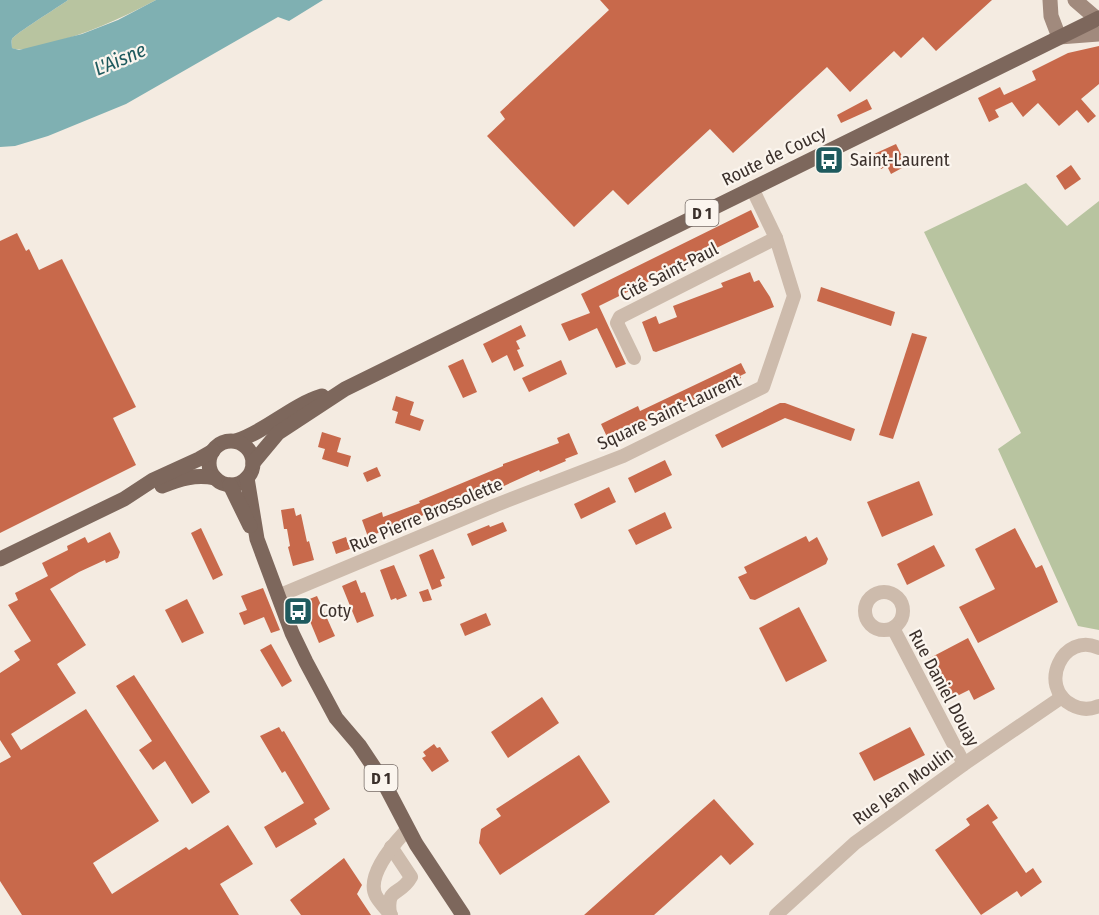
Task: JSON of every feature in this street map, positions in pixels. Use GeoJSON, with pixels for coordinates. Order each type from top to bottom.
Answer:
{"type":"FeatureCollection","features":[{"type":"Feature","properties":{"kind":"main road"},"geometry":{"type":"LineString","coordinates":[[1050,0],[1051,16],[1059,37]]}},
{"type":"Feature","properties":{"kind":"main road"},"geometry":{"type":"LineString","coordinates":[[1075,0],[1098,24]]}},
{"type":"Feature","properties":{"kind":"main road","name":"D 1"},"geometry":{"type":"LineString","coordinates":[[1059,37],[1098,24]]}},
{"type":"Feature","properties":{"kind":"main road","name":"Route de Coucy"},"geometry":{"type":"LineString","coordinates":[[253,463],[278,433],[345,389],[1059,37]]}},
{"type":"Feature","properties":{"kind":"main road","name":"Route de Coucy"},"geometry":{"type":"LineString","coordinates":[[236,441],[252,436],[292,408],[314,398],[345,389]]}},
{"type":"Feature","properties":{"kind":"main road"},"geometry":{"type":"LineString","coordinates":[[0,559],[124,499],[153,480],[213,451],[223,442],[236,441],[248,449],[253,463],[247,478],[242,482],[230,485],[202,475],[181,479],[124,499]]}},
{"type":"Feature","properties":{"kind":"main road"},"geometry":{"type":"LineString","coordinates":[[213,451],[209,465],[215,478]]}},
{"type":"Feature","properties":{"kind":"main road","name":"D 1"},"geometry":{"type":"LineString","coordinates":[[247,478],[257,539]]}},
{"type":"Feature","properties":{"kind":"main road","name":"D 1"},"geometry":{"type":"LineString","coordinates":[[230,485],[257,539],[306,662],[352,749],[404,833],[416,844]]}},
{"type":"Feature","properties":{"kind":"main road","name":"D 1"},"geometry":{"type":"LineString","coordinates":[[336,718],[383,781],[416,844],[463,915]]}},
{"type":"Feature","properties":{"kind":"street"},"geometry":{"type":"LineString","coordinates":[[752,188],[776,238]]}},
{"type":"Feature","properties":{"kind":"street","name":"Square Saint-Laurent"},"geometry":{"type":"LineString","coordinates":[[588,469],[623,456],[763,387],[794,296],[776,238]]}},
{"type":"Feature","properties":{"kind":"street","name":"Cité Saint-Paul"},"geometry":{"type":"LineString","coordinates":[[634,358],[617,323],[620,317],[776,238]]}},
{"type":"Feature","properties":{"kind":"street","name":"Rue Pierre Brossolette"},"geometry":{"type":"LineString","coordinates":[[278,596],[588,469]]}},
{"type":"Feature","properties":{"kind":"street","name":"Rue Daniel Douay"},"geometry":{"type":"LineString","coordinates":[[892,628],[964,764]]}},
{"type":"Feature","properties":{"kind":"street"},"geometry":{"type":"LineString","coordinates":[[1099,648],[1085,645],[1066,652],[1059,660],[1054,679],[1062,698],[1077,708],[1086,709],[1099,706]]}},
{"type":"Feature","properties":{"kind":"street","name":"Rue Jean Moulin"},"geometry":{"type":"LineString","coordinates":[[776,915],[855,843],[964,764],[1062,698]]}},
{"type":"Feature","properties":{"kind":"street"},"geometry":{"type":"LineString","coordinates":[[391,914],[376,896],[373,888],[374,878],[391,847],[404,833]]}},
{"type":"Feature","properties":{"kind":"street"},"geometry":{"type":"LineString","coordinates":[[391,847],[411,877],[388,900],[391,914]]}},
{"type":"Feature","properties":{"kind":"green space"},"geometry":{"type":"Polygon","coordinates":[[[68,0],[156,0],[115,20],[59,41],[28,49],[12,48],[14,36],[68,0]]]}},
{"type":"Feature","properties":{"kind":"green space"},"geometry":{"type":"Polygon","coordinates":[[[1026,183],[1067,226],[1099,201],[1099,630],[1078,626],[998,449],[1021,433],[924,232],[1026,183]]]}},
{"type":"Feature","properties":{"kind":"water","name":"L'Aisne"},"geometry":{"type":"Polygon","coordinates":[[[0,0],[68,0],[14,36],[12,48],[19,50],[82,34],[118,20],[156,0],[323,0],[289,21],[278,17],[126,104],[48,136],[15,146],[0,147],[0,0]]]}},
{"type":"Feature","properties":{"kind":"building"},"geometry":{"type":"Polygon","coordinates":[[[600,0],[992,0],[936,51],[923,37],[901,58],[894,51],[850,92],[827,67],[733,153],[710,129],[628,205],[613,190],[574,227],[487,136],[505,119],[500,112],[609,10],[600,0]]]}},
{"type":"Feature","properties":{"kind":"building"},"geometry":{"type":"Polygon","coordinates":[[[1099,46],[1099,84],[1081,99],[1096,116],[1088,123],[1077,110],[1059,126],[1038,103],[1023,117],[1012,102],[995,110],[999,117],[989,122],[978,98],[1000,87],[1004,95],[1036,80],[1032,71],[1068,53],[1099,46]]]}},
{"type":"Feature","properties":{"kind":"building"},"geometry":{"type":"Polygon","coordinates":[[[867,99],[872,109],[841,123],[837,115],[867,99]]]}},
{"type":"Feature","properties":{"kind":"building"},"geometry":{"type":"Polygon","coordinates":[[[896,144],[903,158],[898,161],[902,168],[891,174],[887,166],[881,169],[874,154],[896,144]]]}},
{"type":"Feature","properties":{"kind":"building"},"geometry":{"type":"Polygon","coordinates":[[[1071,165],[1081,179],[1065,190],[1056,176],[1071,165]]]}},
{"type":"Feature","properties":{"kind":"building"},"geometry":{"type":"Polygon","coordinates":[[[751,210],[759,227],[599,306],[626,364],[616,368],[597,328],[569,341],[561,324],[590,313],[581,294],[751,210]]]}},
{"type":"Feature","properties":{"kind":"building"},"geometry":{"type":"Polygon","coordinates":[[[17,233],[26,251],[29,249],[39,270],[62,259],[136,407],[113,418],[136,465],[0,533],[0,241],[17,233]]]}},
{"type":"Feature","properties":{"kind":"building"},"geometry":{"type":"Polygon","coordinates":[[[750,272],[754,282],[759,280],[774,307],[656,352],[653,351],[642,322],[656,316],[659,324],[677,317],[673,306],[723,287],[721,283],[750,272]]]}},
{"type":"Feature","properties":{"kind":"building"},"geometry":{"type":"Polygon","coordinates":[[[821,287],[895,312],[891,326],[817,301],[821,287]]]}},
{"type":"Feature","properties":{"kind":"building"},"geometry":{"type":"Polygon","coordinates":[[[521,325],[526,336],[516,341],[524,366],[514,371],[507,355],[492,363],[483,344],[521,325]]]}},
{"type":"Feature","properties":{"kind":"building"},"geometry":{"type":"Polygon","coordinates":[[[912,333],[927,337],[893,439],[879,435],[912,333]]]}},
{"type":"Feature","properties":{"kind":"building"},"geometry":{"type":"Polygon","coordinates":[[[463,359],[477,392],[463,398],[448,366],[463,359]]]}},
{"type":"Feature","properties":{"kind":"building"},"geometry":{"type":"Polygon","coordinates":[[[561,360],[567,374],[529,392],[522,378],[561,360]]]}},
{"type":"Feature","properties":{"kind":"building"},"geometry":{"type":"Polygon","coordinates":[[[741,363],[746,373],[740,376],[741,378],[608,439],[601,424],[638,406],[640,411],[741,363]]]}},
{"type":"Feature","properties":{"kind":"building"},"geometry":{"type":"Polygon","coordinates":[[[396,396],[414,402],[410,415],[424,420],[420,431],[395,423],[398,412],[392,410],[396,396]]]}},
{"type":"Feature","properties":{"kind":"building"},"geometry":{"type":"Polygon","coordinates":[[[780,403],[855,429],[851,441],[785,418],[722,448],[715,435],[780,403]]]}},
{"type":"Feature","properties":{"kind":"building"},"geometry":{"type":"Polygon","coordinates":[[[322,432],[341,438],[337,452],[351,456],[348,467],[322,459],[325,449],[318,447],[322,432]]]}},
{"type":"Feature","properties":{"kind":"building"},"geometry":{"type":"Polygon","coordinates":[[[569,433],[578,454],[565,459],[566,461],[540,472],[539,470],[484,495],[482,492],[368,537],[362,520],[382,512],[383,517],[420,503],[419,501],[503,466],[503,464],[559,443],[557,438],[569,433]]]}},
{"type":"Feature","properties":{"kind":"building"},"geometry":{"type":"Polygon","coordinates":[[[665,460],[672,475],[635,493],[628,478],[665,460]]]}},
{"type":"Feature","properties":{"kind":"building"},"geometry":{"type":"Polygon","coordinates":[[[377,467],[381,476],[367,482],[363,473],[377,467]]]}},
{"type":"Feature","properties":{"kind":"building"},"geometry":{"type":"Polygon","coordinates":[[[919,481],[933,515],[882,537],[867,502],[919,481]]]}},
{"type":"Feature","properties":{"kind":"building"},"geometry":{"type":"Polygon","coordinates":[[[609,487],[616,502],[581,519],[574,504],[609,487]]]}},
{"type":"Feature","properties":{"kind":"building"},"geometry":{"type":"Polygon","coordinates":[[[294,508],[296,516],[301,514],[307,542],[309,541],[314,560],[293,566],[288,547],[290,546],[287,529],[284,529],[281,510],[294,508]]]}},
{"type":"Feature","properties":{"kind":"building"},"geometry":{"type":"Polygon","coordinates":[[[665,512],[672,528],[636,545],[628,530],[665,512]]]}},
{"type":"Feature","properties":{"kind":"building"},"geometry":{"type":"Polygon","coordinates":[[[503,522],[507,531],[472,546],[467,534],[503,522]]]}},
{"type":"Feature","properties":{"kind":"building"},"geometry":{"type":"Polygon","coordinates":[[[201,528],[223,575],[213,580],[191,533],[201,528]]]}},
{"type":"Feature","properties":{"kind":"building"},"geometry":{"type":"Polygon","coordinates":[[[1015,528],[1036,568],[1042,565],[1058,602],[978,643],[959,607],[995,589],[975,549],[1015,528]]]}},
{"type":"Feature","properties":{"kind":"building"},"geometry":{"type":"Polygon","coordinates":[[[110,532],[120,552],[118,558],[106,563],[105,560],[50,589],[86,645],[57,664],[76,693],[11,734],[21,750],[86,709],[159,821],[93,863],[112,894],[186,847],[189,850],[228,825],[253,864],[220,884],[239,915],[22,915],[0,881],[0,763],[11,757],[0,740],[0,673],[20,660],[14,651],[31,641],[8,605],[18,600],[15,593],[48,576],[42,563],[68,550],[67,546],[85,537],[88,543],[110,532]]]}},
{"type":"Feature","properties":{"kind":"building"},"geometry":{"type":"Polygon","coordinates":[[[806,536],[809,542],[817,537],[828,559],[826,564],[755,600],[750,599],[738,577],[747,573],[744,567],[806,536]]]}},
{"type":"Feature","properties":{"kind":"building"},"geometry":{"type":"Polygon","coordinates":[[[346,537],[350,549],[336,554],[332,542],[346,537]]]}},
{"type":"Feature","properties":{"kind":"building"},"geometry":{"type":"Polygon","coordinates":[[[934,545],[945,566],[907,585],[897,564],[934,545]]]}},
{"type":"Feature","properties":{"kind":"building"},"geometry":{"type":"Polygon","coordinates":[[[433,549],[445,578],[440,580],[442,586],[432,590],[419,555],[433,549]]]}},
{"type":"Feature","properties":{"kind":"building"},"geometry":{"type":"Polygon","coordinates":[[[394,565],[407,596],[391,600],[380,570],[394,565]]]}},
{"type":"Feature","properties":{"kind":"building"},"geometry":{"type":"Polygon","coordinates":[[[356,580],[361,593],[365,592],[374,616],[357,623],[342,586],[356,580]]]}},
{"type":"Feature","properties":{"kind":"building"},"geometry":{"type":"Polygon","coordinates":[[[263,588],[280,630],[271,633],[264,617],[244,625],[239,613],[247,610],[241,596],[263,588]]]}},
{"type":"Feature","properties":{"kind":"building"},"geometry":{"type":"Polygon","coordinates":[[[428,589],[432,600],[423,602],[419,592],[428,589]]]}},
{"type":"Feature","properties":{"kind":"building"},"geometry":{"type":"Polygon","coordinates":[[[317,596],[335,636],[319,643],[302,602],[317,596]]]}},
{"type":"Feature","properties":{"kind":"building"},"geometry":{"type":"Polygon","coordinates":[[[187,599],[204,633],[182,643],[165,610],[187,599]]]}},
{"type":"Feature","properties":{"kind":"building"},"geometry":{"type":"Polygon","coordinates":[[[799,607],[827,661],[786,682],[759,628],[799,607]]]}},
{"type":"Feature","properties":{"kind":"building"},"geometry":{"type":"Polygon","coordinates":[[[486,613],[491,625],[465,636],[460,624],[486,613]]]}},
{"type":"Feature","properties":{"kind":"building"},"geometry":{"type":"Polygon","coordinates":[[[968,638],[995,689],[974,700],[969,690],[949,700],[928,659],[968,638]]]}},
{"type":"Feature","properties":{"kind":"building"},"geometry":{"type":"Polygon","coordinates":[[[271,644],[292,681],[282,687],[260,650],[271,644]]]}},
{"type":"Feature","properties":{"kind":"building"},"geometry":{"type":"Polygon","coordinates":[[[134,675],[210,792],[192,804],[165,761],[153,770],[139,750],[152,741],[116,686],[134,675]]]}},
{"type":"Feature","properties":{"kind":"building"},"geometry":{"type":"Polygon","coordinates":[[[542,697],[559,723],[508,758],[491,732],[542,697]]]}},
{"type":"Feature","properties":{"kind":"building"},"geometry":{"type":"Polygon","coordinates":[[[279,727],[282,732],[284,731],[330,809],[314,819],[317,824],[276,848],[264,827],[304,803],[285,771],[282,773],[260,736],[279,727]]]}},
{"type":"Feature","properties":{"kind":"building"},"geometry":{"type":"Polygon","coordinates":[[[910,727],[925,755],[874,781],[859,753],[910,727]]]}},
{"type":"Feature","properties":{"kind":"building"},"geometry":{"type":"Polygon","coordinates":[[[434,744],[437,748],[440,747],[449,761],[432,772],[422,758],[426,756],[423,752],[434,744]]]}},
{"type":"Feature","properties":{"kind":"building"},"geometry":{"type":"Polygon","coordinates":[[[579,755],[610,802],[500,875],[479,843],[481,829],[501,816],[496,809],[579,755]]]}},
{"type":"Feature","properties":{"kind":"building"},"geometry":{"type":"Polygon","coordinates":[[[714,799],[754,844],[730,865],[721,855],[654,915],[584,915],[714,799]]]}},
{"type":"Feature","properties":{"kind":"building"},"geometry":{"type":"Polygon","coordinates":[[[988,804],[998,818],[992,822],[1026,873],[1033,868],[1042,882],[1021,897],[1017,891],[981,915],[935,850],[970,825],[966,819],[988,804]]]}},
{"type":"Feature","properties":{"kind":"building"},"geometry":{"type":"Polygon","coordinates":[[[344,858],[362,885],[357,894],[371,915],[301,915],[290,900],[344,858]]]}},
{"type":"Feature","properties":{"kind":"place","name":"Saint-Laurent"},"geometry":{"type":"Point","coordinates":[829,160]}},
{"type":"Feature","properties":{"kind":"place","name":"Coty"},"geometry":{"type":"Point","coordinates":[298,611]}}]}
